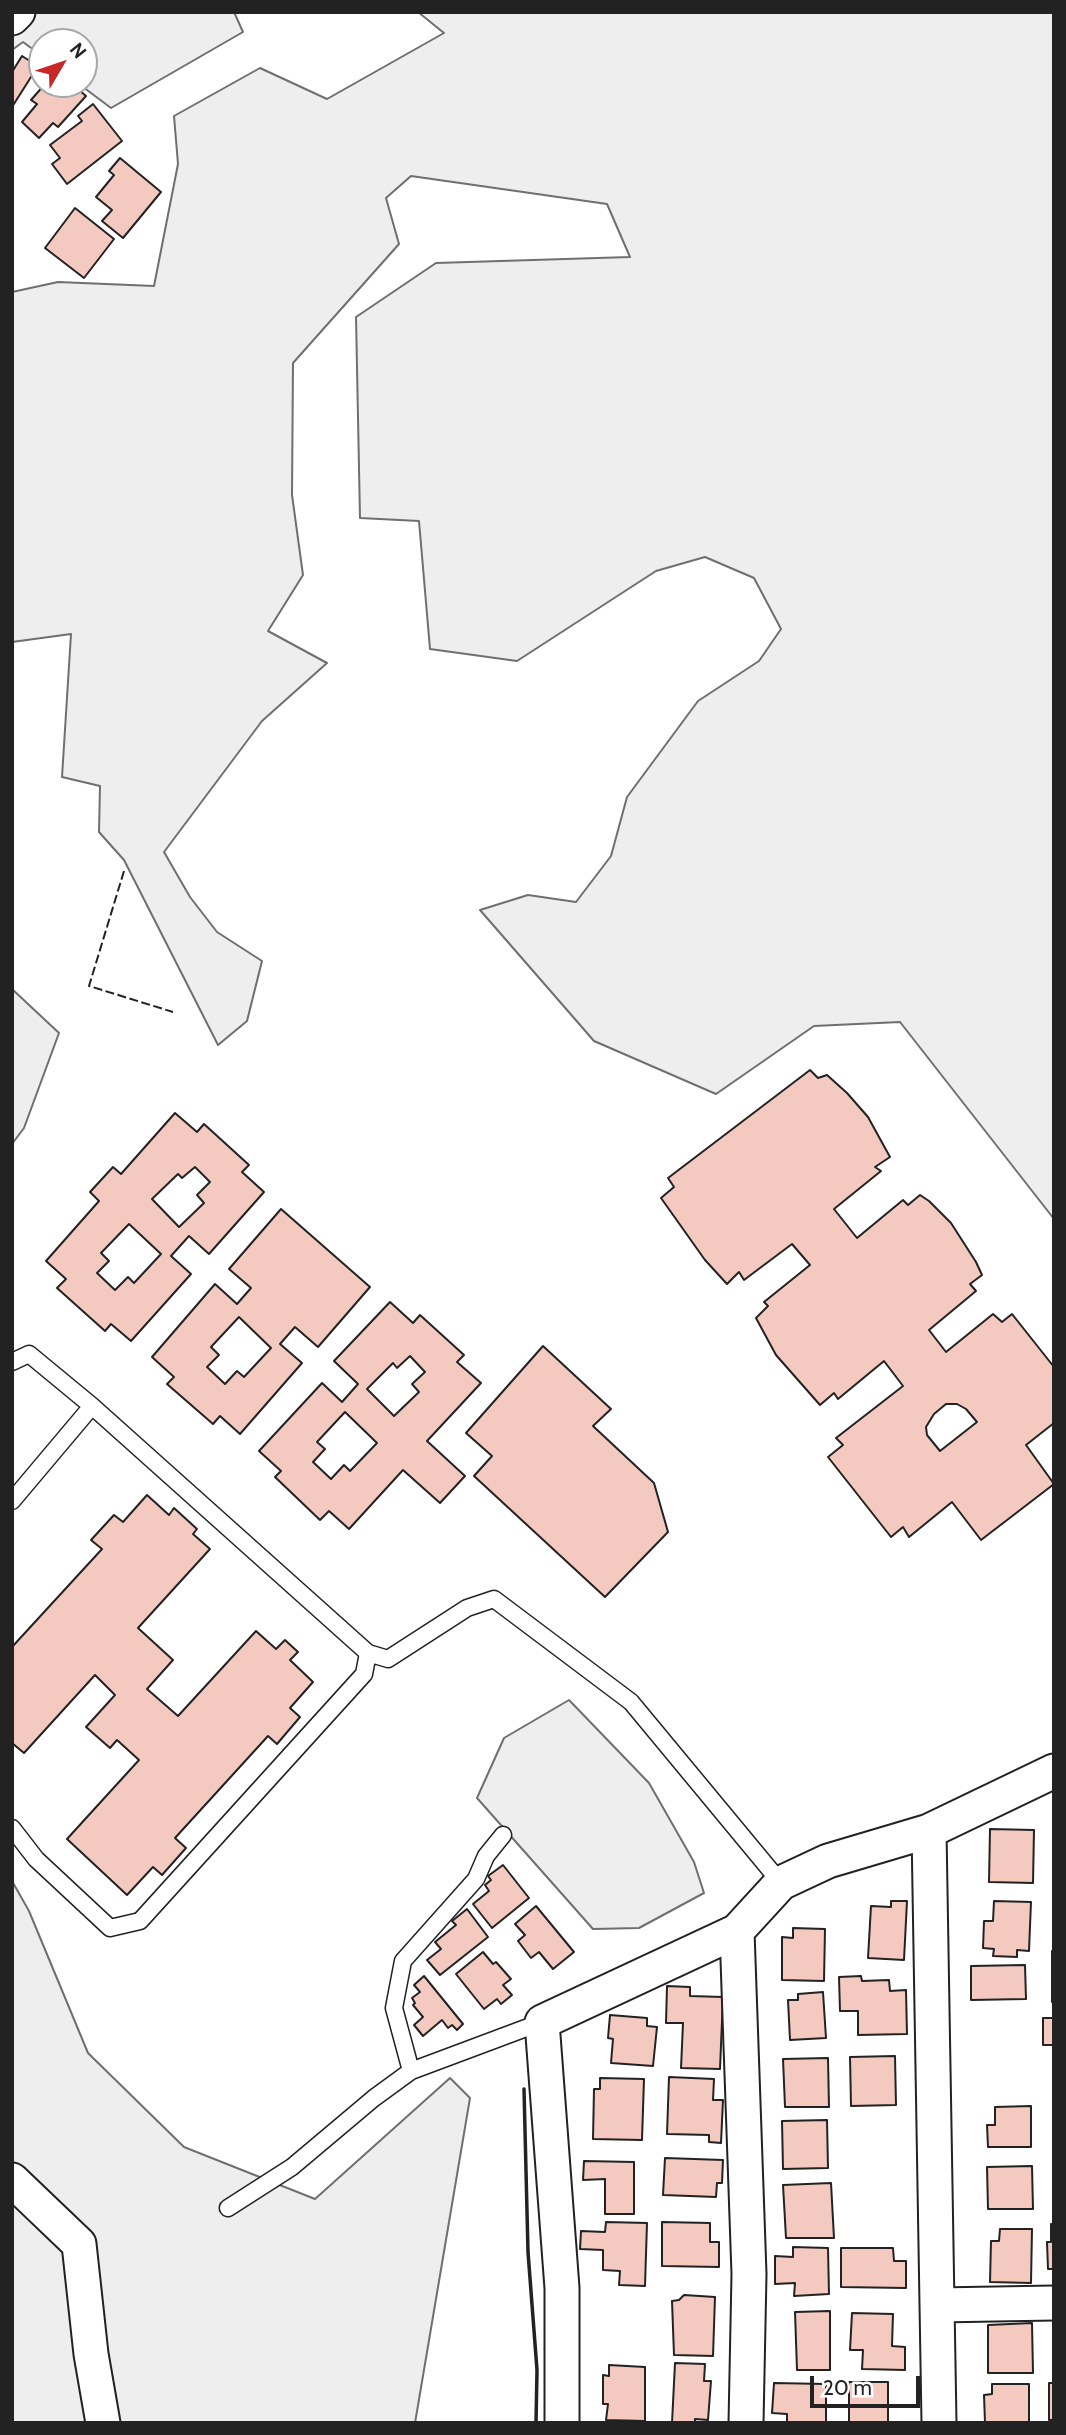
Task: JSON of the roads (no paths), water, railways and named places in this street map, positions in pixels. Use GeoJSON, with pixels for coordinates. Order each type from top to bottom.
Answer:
{"type":"FeatureCollection","features":[{"type":"Feature","properties":{"kind":"street"},"geometry":{"type":"LineString","coordinates":[[12,18],[18,12]]}},
{"type":"Feature","properties":{"kind":"street"},"geometry":{"type":"LineString","coordinates":[[562,2423],[562,2288],[542,2022],[737,1931],[781,1883],[828,1861],[929,1830],[1054,1771]]}},
{"type":"Feature","properties":{"kind":"street"},"geometry":{"type":"LineString","coordinates":[[929,1830],[939,2423]]}},
{"type":"Feature","properties":{"kind":"street"},"geometry":{"type":"LineString","coordinates":[[737,1931],[750,2274],[746,2423]]}},
{"type":"Feature","properties":{"kind":"street"},"geometry":{"type":"LineString","coordinates":[[12,2180],[79,2244],[91,2354],[103,2423]]}},
{"type":"Feature","properties":{"kind":"street"},"geometry":{"type":"LineString","coordinates":[[937,2305],[1054,2303]]}},
{"type":"Feature","properties":{"kind":"lane"},"geometry":{"type":"LineString","coordinates":[[12,1362],[29,1354],[92,1406],[368,1653],[388,1659],[467,1608],[494,1599],[631,1702],[781,1883]]}},
{"type":"Feature","properties":{"kind":"lane"},"geometry":{"type":"LineString","coordinates":[[12,1501],[92,1406]]}},
{"type":"Feature","properties":{"kind":"lane"},"geometry":{"type":"LineString","coordinates":[[12,1828],[36,1859],[110,1928],[140,1921],[364,1674],[368,1653]]}},
{"type":"Feature","properties":{"kind":"lane"},"geometry":{"type":"LineString","coordinates":[[411,2071],[394,2008],[403,1961],[476,1879],[486,1856],[503,1835]]}},
{"type":"Feature","properties":{"kind":"lane"},"geometry":{"type":"LineString","coordinates":[[228,2208],[292,2167],[374,2098],[411,2071],[542,2022]]}}]}
